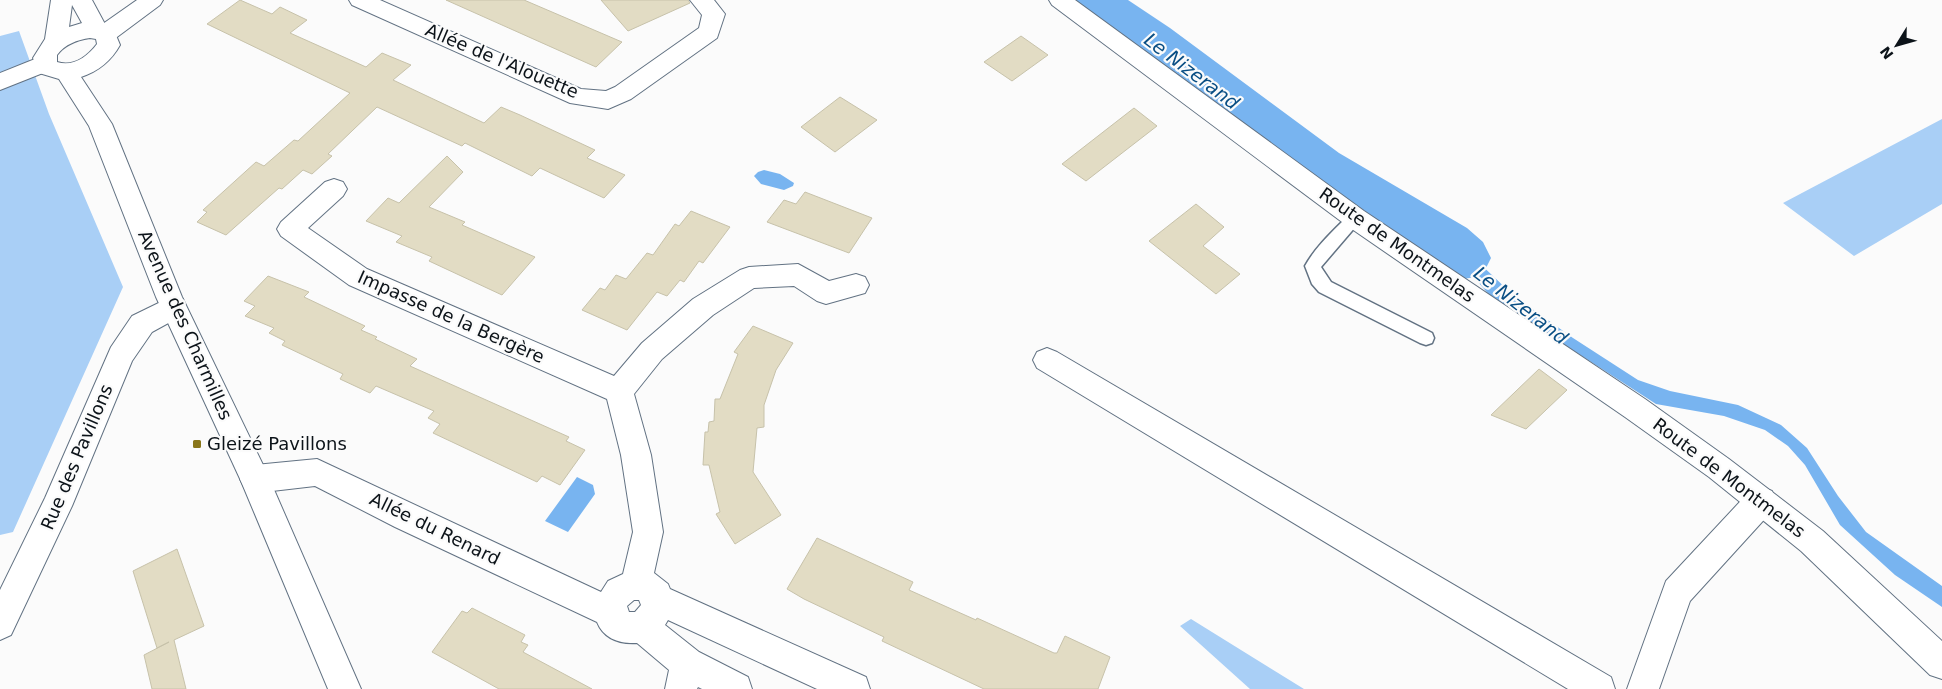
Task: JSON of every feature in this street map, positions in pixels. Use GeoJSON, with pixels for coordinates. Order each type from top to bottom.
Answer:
{"type":"FeatureCollection","features":[{"type":"Feature","properties":{"kind":"street"},"geometry":{"type":"LineString","coordinates":[[56,42],[62,0]]}},
{"type":"Feature","properties":{"kind":"street"},"geometry":{"type":"LineString","coordinates":[[81,0],[101,32]]}},
{"type":"Feature","properties":{"kind":"street"},"geometry":{"type":"LineString","coordinates":[[45,63],[46,52],[56,42],[81,31],[101,32],[152,0]]}},
{"type":"Feature","properties":{"kind":"street","name":"Allée de l'Alouette"},"geometry":{"type":"LineString","coordinates":[[360,0],[578,96],[608,100],[624,93],[709,32],[714,14],[701,0]]}},
{"type":"Feature","properties":{"kind":"street","name":"Route de Montmelas"},"geometry":{"type":"LineString","coordinates":[[1060,0],[1355,218],[1635,408],[1761,500],[1812,541],[1942,663]]}},
{"type":"Feature","properties":{"kind":"street","name":"Avenue des Charmilles"},"geometry":{"type":"LineString","coordinates":[[100,124],[99,59],[109,45],[101,32]]}},
{"type":"Feature","properties":{"kind":"street"},"geometry":{"type":"LineString","coordinates":[[45,63],[52,70],[66,72],[84,68],[99,59]]}},
{"type":"Feature","properties":{"kind":"street"},"geometry":{"type":"LineString","coordinates":[[0,82],[45,63]]}},
{"type":"Feature","properties":{"kind":"street","name":"Avenue des Charmilles"},"geometry":{"type":"LineString","coordinates":[[66,72],[100,124],[173,307],[255,479],[345,689]]}},
{"type":"Feature","properties":{"kind":"street","name":"Impasse de la Bergère"},"geometry":{"type":"LineString","coordinates":[[334,189],[281,235],[358,277],[619,391]]}},
{"type":"Feature","properties":{"kind":"street"},"geometry":{"type":"LineString","coordinates":[[854,689],[646,591],[626,585],[613,598],[610,612],[611,617],[623,628],[642,627],[656,612],[646,591],[648,532],[636,455],[619,391],[652,351],[703,307],[749,278],[798,275],[826,292],[856,285]]}},
{"type":"Feature","properties":{"kind":"street","name":"Rue des Pavillons"},"geometry":{"type":"LineString","coordinates":[[0,624],[57,506],[121,355],[142,324],[173,307]]}},
{"type":"Feature","properties":{"kind":"street"},"geometry":{"type":"LineString","coordinates":[[1047,360],[1599,689]]}},
{"type":"Feature","properties":{"kind":"street","name":"Allée du Renard"},"geometry":{"type":"LineString","coordinates":[[255,479],[317,472],[610,612]]}},
{"type":"Feature","properties":{"kind":"street"},"geometry":{"type":"LineString","coordinates":[[1643,689],[1677,592],[1761,500]]}},
{"type":"Feature","properties":{"kind":"street"},"geometry":{"type":"LineString","coordinates":[[642,627],[684,677],[736,689]]}},
{"type":"Feature","properties":{"kind":"lane"},"geometry":{"type":"LineString","coordinates":[[1355,218],[1313,266],[1318,279],[1338,295],[1426,338]]}},
{"type":"Feature","properties":{"kind":"shaded area"},"geometry":{"type":"Polygon","coordinates":[[[19,31],[49,114],[123,287],[13,532],[0,535],[0,36],[19,31]]]}},
{"type":"Feature","properties":{"kind":"shaded area"},"geometry":{"type":"Polygon","coordinates":[[[1942,119],[1942,204],[1854,256],[1783,203],[1942,119]]]}},
{"type":"Feature","properties":{"kind":"shaded area"},"geometry":{"type":"Polygon","coordinates":[[[1191,619],[1304,689],[1250,689],[1180,626],[1191,619]]]}},
{"type":"Feature","properties":{"kind":"water"},"geometry":{"type":"Polygon","coordinates":[[[1079,0],[1095,0],[1202,67],[1229,88],[1255,119],[1343,182],[1394,212],[1429,225],[1454,239],[1513,295],[1573,338],[1638,380],[1670,391],[1738,405],[1781,425],[1807,448],[1838,496],[1866,532],[1942,586],[1942,607],[1895,575],[1840,525],[1805,465],[1788,446],[1765,430],[1724,416],[1656,404],[1491,297],[1465,267],[1445,250],[1362,208],[1252,128],[1203,81],[1163,52],[1079,0]]]}},
{"type":"Feature","properties":{"kind":"water"},"geometry":{"type":"Polygon","coordinates":[[[764,170],[780,174],[794,183],[793,186],[784,190],[761,184],[754,176],[764,170]]]}},
{"type":"Feature","properties":{"kind":"water"},"geometry":{"type":"Polygon","coordinates":[[[577,477],[593,485],[595,494],[568,532],[545,521],[577,477]]]}},
{"type":"Feature","properties":{"kind":"building"},"geometry":{"type":"Polygon","coordinates":[[[240,0],[272,14],[280,7],[307,20],[290,33],[366,67],[382,53],[411,65],[393,80],[484,123],[501,107],[595,150],[587,158],[625,175],[604,198],[540,168],[532,176],[465,143],[462,146],[377,107],[328,154],[332,156],[312,174],[303,170],[282,189],[279,188],[226,235],[197,222],[207,212],[203,210],[256,162],[264,166],[294,140],[298,141],[350,93],[207,24],[240,0]]]}},
{"type":"Feature","properties":{"kind":"building"},"geometry":{"type":"Polygon","coordinates":[[[446,0],[524,0],[622,42],[596,67],[446,0]]]}},
{"type":"Feature","properties":{"kind":"building"},"geometry":{"type":"Polygon","coordinates":[[[601,0],[688,0],[690,3],[628,31],[601,0]]]}},
{"type":"Feature","properties":{"kind":"building"},"geometry":{"type":"Polygon","coordinates":[[[1021,36],[1048,55],[1012,81],[984,62],[1021,36]]]}},
{"type":"Feature","properties":{"kind":"building"},"geometry":{"type":"Polygon","coordinates":[[[840,97],[877,120],[835,152],[801,127],[840,97]]]}},
{"type":"Feature","properties":{"kind":"building"},"geometry":{"type":"Polygon","coordinates":[[[1134,108],[1157,126],[1086,181],[1062,164],[1134,108]]]}},
{"type":"Feature","properties":{"kind":"building"},"geometry":{"type":"Polygon","coordinates":[[[447,156],[463,172],[429,207],[465,222],[462,225],[535,257],[502,295],[429,261],[432,257],[396,242],[402,236],[366,221],[388,198],[399,203],[447,156]]]}},
{"type":"Feature","properties":{"kind":"building"},"geometry":{"type":"Polygon","coordinates":[[[805,192],[872,218],[849,253],[767,222],[784,200],[796,204],[805,192]]]}},
{"type":"Feature","properties":{"kind":"building"},"geometry":{"type":"Polygon","coordinates":[[[1196,204],[1224,227],[1203,246],[1240,274],[1216,294],[1149,241],[1196,204]]]}},
{"type":"Feature","properties":{"kind":"building"},"geometry":{"type":"Polygon","coordinates":[[[691,211],[730,227],[703,263],[699,261],[684,282],[680,280],[667,296],[657,292],[627,330],[582,310],[600,288],[605,290],[616,275],[626,279],[647,253],[653,255],[675,224],[679,226],[691,211]]]}},
{"type":"Feature","properties":{"kind":"building"},"geometry":{"type":"Polygon","coordinates":[[[268,276],[309,292],[304,297],[365,326],[361,330],[377,337],[375,339],[417,359],[410,366],[569,437],[566,441],[585,450],[560,485],[542,476],[537,482],[433,433],[440,424],[428,418],[434,411],[376,386],[370,393],[340,379],[343,374],[282,345],[285,341],[269,333],[274,328],[245,316],[255,306],[244,301],[268,276]]]}},
{"type":"Feature","properties":{"kind":"building"},"geometry":{"type":"Polygon","coordinates":[[[753,326],[793,343],[776,370],[764,405],[764,427],[757,428],[753,472],[781,515],[735,544],[716,514],[720,512],[709,465],[703,465],[705,432],[708,432],[709,422],[714,421],[715,399],[720,399],[738,354],[734,352],[753,326]]]}},
{"type":"Feature","properties":{"kind":"building"},"geometry":{"type":"Polygon","coordinates":[[[1539,369],[1567,390],[1526,429],[1491,415],[1539,369]]]}},
{"type":"Feature","properties":{"kind":"building"},"geometry":{"type":"Polygon","coordinates":[[[817,538],[913,582],[909,590],[1054,653],[1057,653],[1065,636],[1110,657],[1098,689],[984,689],[882,641],[884,637],[787,589],[817,538]]]}},
{"type":"Feature","properties":{"kind":"building"},"geometry":{"type":"Polygon","coordinates":[[[177,549],[204,626],[174,640],[186,689],[152,689],[144,655],[169,642],[157,648],[133,571],[177,549]]]}},
{"type":"Feature","properties":{"kind":"building"},"geometry":{"type":"Polygon","coordinates":[[[472,608],[525,635],[521,642],[528,645],[523,652],[592,689],[499,689],[432,652],[462,611],[467,613],[472,608]]]}},
{"type":"Feature","properties":{"kind":"waterway","name":"Le Nizerand"},"geometry":{"type":"LineString","coordinates":[[1094,0],[1153,40],[1320,167],[1447,244],[1463,258]]}},
{"type":"Feature","properties":{"kind":"place","name":"Gleizé Pavillons"},"geometry":{"type":"Point","coordinates":[197,444]}}]}
